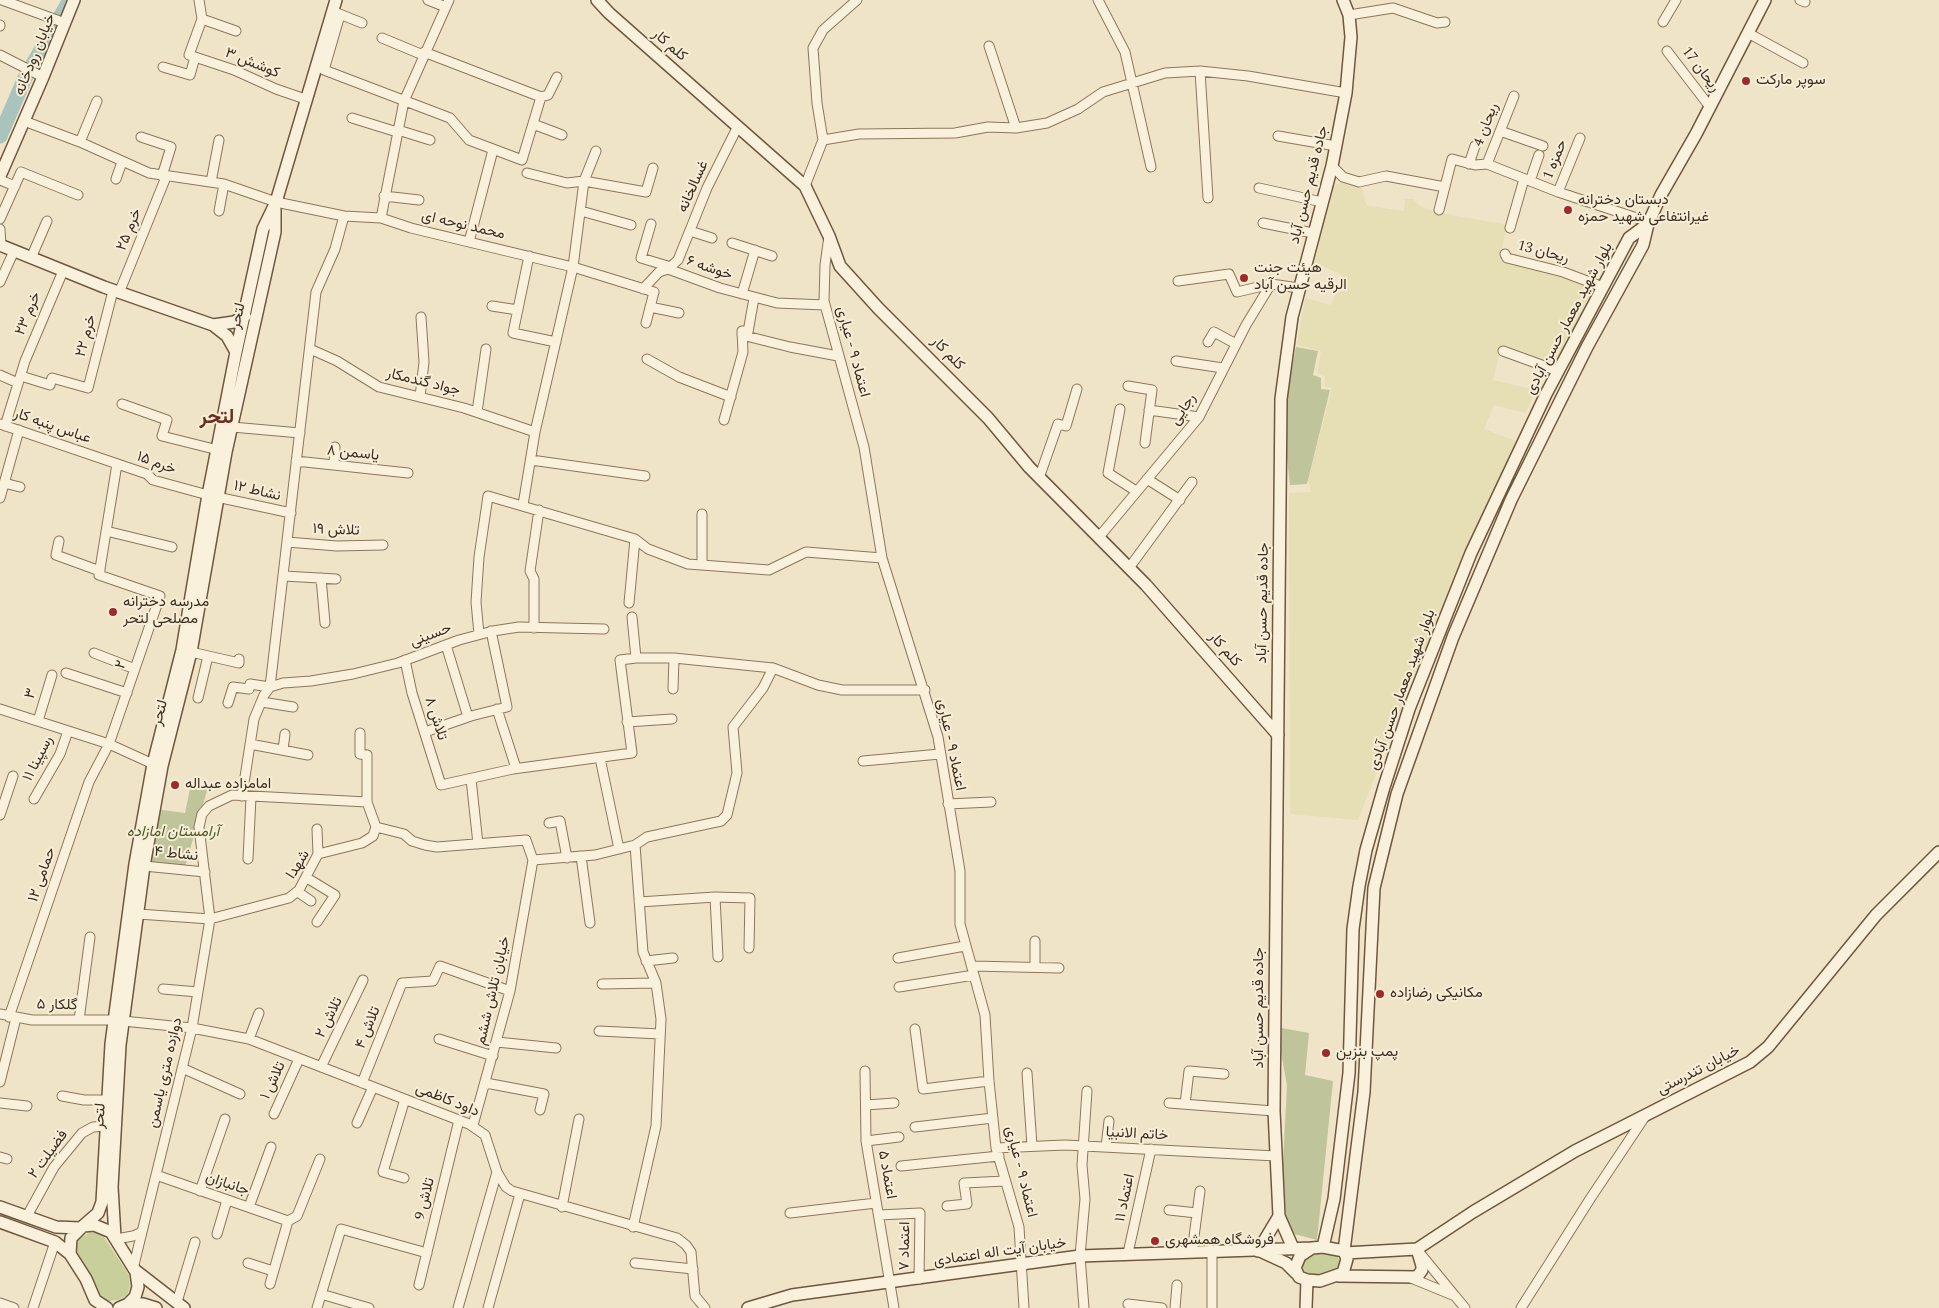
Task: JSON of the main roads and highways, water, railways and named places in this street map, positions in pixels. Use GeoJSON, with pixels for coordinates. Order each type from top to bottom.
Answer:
{"type":"FeatureCollection","features":[{"type":"Feature","properties":{"kind":"waterway"},"geometry":{"type":"LineString","coordinates":[[0,136],[25,78],[70,0]]}},
{"type":"Feature","properties":{"kind":"place","name":"سوپر مارکت"},"geometry":{"type":"Point","coordinates":[1746,81]}},
{"type":"Feature","properties":{"kind":"place","name":"دبستان دخترانه غیرانتفاعی شهید حمزه"},"geometry":{"type":"Point","coordinates":[1568,210]}},
{"type":"Feature","properties":{"kind":"place","name":"هیئت جنت الرقیه حسن آباد"},"geometry":{"type":"Point","coordinates":[1244,278]}},
{"type":"Feature","properties":{"kind":"place","name":"مدرسه دخترانه مصلحی لتحر"},"geometry":{"type":"Point","coordinates":[113,612]}},
{"type":"Feature","properties":{"kind":"place","name":"امامزاده عبداله"},"geometry":{"type":"Point","coordinates":[175,785]}},
{"type":"Feature","properties":{"kind":"place","name":"مکانیکی رضازاده"},"geometry":{"type":"Point","coordinates":[1380,994]}},
{"type":"Feature","properties":{"kind":"place","name":"پمپ بنزین"},"geometry":{"type":"Point","coordinates":[1326,1053]}},
{"type":"Feature","properties":{"kind":"place","name":"فروشگاه همشهری"},"geometry":{"type":"Point","coordinates":[1155,1241]}},
{"type":"Feature","properties":{"kind":"district","name":"لتحر"},"geometry":{"type":"Point","coordinates":[217,419]}},
{"type":"Feature","properties":{"kind":"park label","name":"آرامستان امازاده"},"geometry":{"type":"Point","coordinates":[173,833]}}]}
